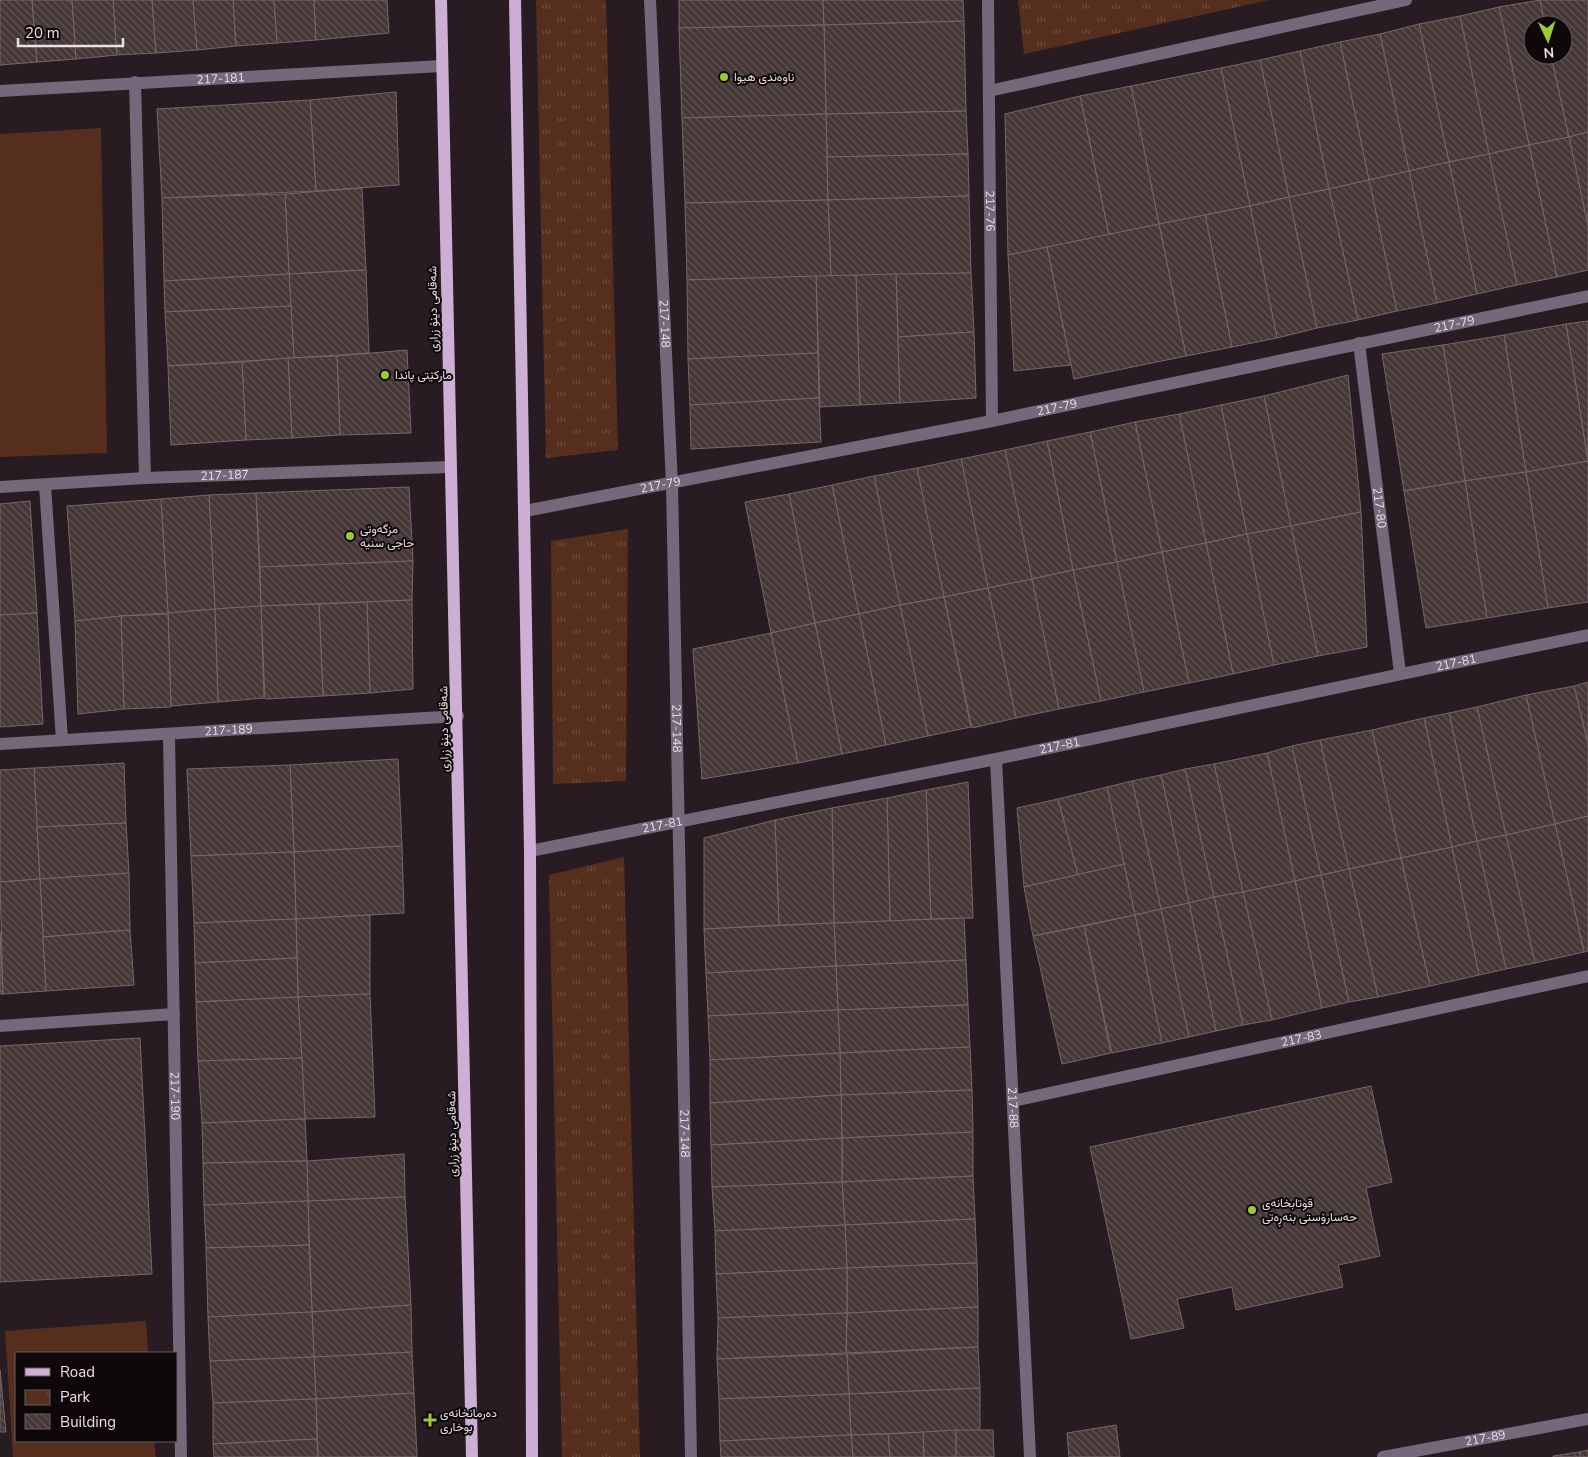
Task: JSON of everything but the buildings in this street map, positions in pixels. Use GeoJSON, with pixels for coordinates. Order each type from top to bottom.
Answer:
{"type":"FeatureCollection","features":[{"type":"Feature","properties":{"kind":"main road","name":"شەقامی دینۆ زراری"},"geometry":{"type":"LineString","coordinates":[[441,0],[450,468],[458,716],[472,1457]]}},
{"type":"Feature","properties":{"kind":"main road"},"geometry":{"type":"LineString","coordinates":[[516,0],[530,851],[532,1457]]}},
{"type":"Feature","properties":{"kind":"street","name":"217-148"},"geometry":{"type":"LineString","coordinates":[[650,0],[672,485],[691,1457]]}},
{"type":"Feature","properties":{"kind":"street","name":"217-76"},"geometry":{"type":"LineString","coordinates":[[988,0],[992,421]]}},
{"type":"Feature","properties":{"kind":"street"},"geometry":{"type":"LineString","coordinates":[[989,91],[1406,0]]}},
{"type":"Feature","properties":{"kind":"street","name":"217-181"},"geometry":{"type":"LineString","coordinates":[[0,91],[441,66]]}},
{"type":"Feature","properties":{"kind":"street"},"geometry":{"type":"LineString","coordinates":[[135,82],[145,478]]}},
{"type":"Feature","properties":{"kind":"street","name":"217-79"},"geometry":{"type":"LineString","coordinates":[[525,511],[672,485],[992,421],[1588,296]]}},
{"type":"Feature","properties":{"kind":"street","name":"217-80"},"geometry":{"type":"LineString","coordinates":[[1359,343],[1400,673]]}},
{"type":"Feature","properties":{"kind":"street","name":"217-187"},"geometry":{"type":"LineString","coordinates":[[0,487],[145,478],[450,468]]}},
{"type":"Feature","properties":{"kind":"street"},"geometry":{"type":"LineString","coordinates":[[45,485],[62,740]]}},
{"type":"Feature","properties":{"kind":"street","name":"217-81"},"geometry":{"type":"LineString","coordinates":[[530,851],[996,759],[1588,635]]}},
{"type":"Feature","properties":{"kind":"street","name":"217-189"},"geometry":{"type":"LineString","coordinates":[[0,744],[458,716]]}},
{"type":"Feature","properties":{"kind":"street","name":"217-190"},"geometry":{"type":"LineString","coordinates":[[170,735],[181,1457]]}},
{"type":"Feature","properties":{"kind":"street","name":"217-88"},"geometry":{"type":"LineString","coordinates":[[996,759],[1030,1457]]}},
{"type":"Feature","properties":{"kind":"street","name":"217-83"},"geometry":{"type":"LineString","coordinates":[[1014,1101],[1588,976]]}},
{"type":"Feature","properties":{"kind":"street"},"geometry":{"type":"LineString","coordinates":[[0,1026],[174,1014]]}},
{"type":"Feature","properties":{"kind":"street","name":"217-89"},"geometry":{"type":"LineString","coordinates":[[1383,1457],[1588,1419]]}},
{"type":"Feature","properties":{"kind":"green space"},"geometry":{"type":"Polygon","coordinates":[[[536,0],[606,0],[618,450],[546,458],[536,0]]]}},
{"type":"Feature","properties":{"kind":"green space"},"geometry":{"type":"Polygon","coordinates":[[[1018,0],[1269,0],[1024,54],[1018,0]]]}},
{"type":"Feature","properties":{"kind":"green space"},"geometry":{"type":"Polygon","coordinates":[[[101,128],[107,453],[0,457],[0,134],[101,128]]]}},
{"type":"Feature","properties":{"kind":"green space"},"geometry":{"type":"Polygon","coordinates":[[[628,529],[626,781],[553,784],[551,541],[628,529]]]}},
{"type":"Feature","properties":{"kind":"green space"},"geometry":{"type":"Polygon","coordinates":[[[624,857],[640,1457],[562,1457],[549,875],[624,857]]]}},
{"type":"Feature","properties":{"kind":"green space"},"geometry":{"type":"Polygon","coordinates":[[[146,1321],[148,1352],[15,1352],[15,1442],[154,1442],[156,1457],[13,1457],[5,1331],[146,1321]]]}},
{"type":"Feature","properties":{"kind":"place","name":"ناوەندی هیوا"},"geometry":{"type":"Point","coordinates":[724,77]}},
{"type":"Feature","properties":{"kind":"place","name":"مارکێتی پاندا"},"geometry":{"type":"Point","coordinates":[385,375]}},
{"type":"Feature","properties":{"kind":"place","name":"مزگەوتی حاجی سنیە"},"geometry":{"type":"Point","coordinates":[350,536]}},
{"type":"Feature","properties":{"kind":"place","name":"قوتابخانەی حەسارۆستی بنەڕەتی"},"geometry":{"type":"Point","coordinates":[1252,1210]}},
{"type":"Feature","properties":{"kind":"place","name":"دەرمانخانەی بوخاری"},"geometry":{"type":"Point","coordinates":[430,1420]}}]}
